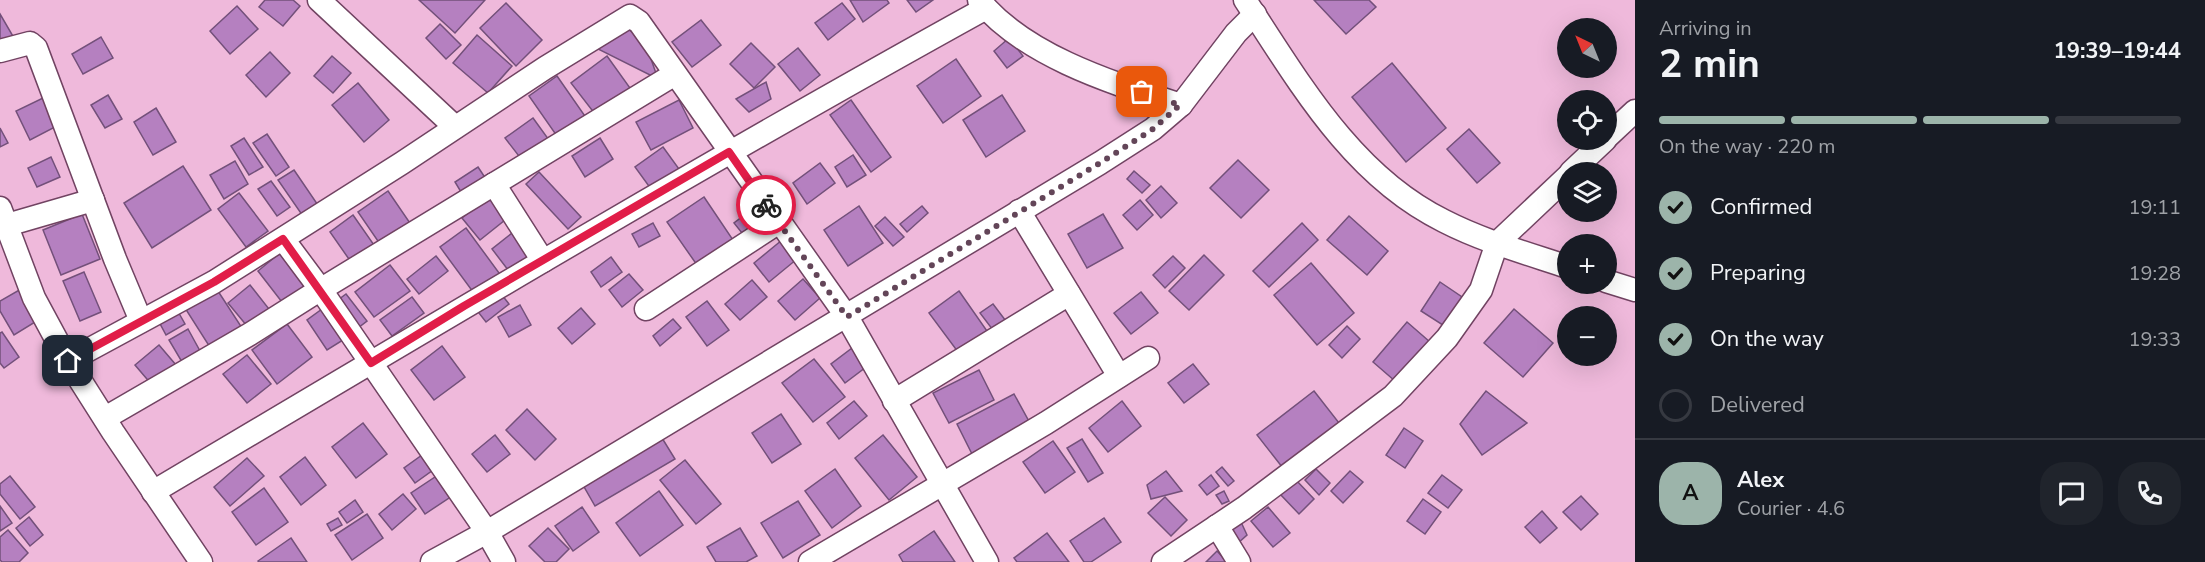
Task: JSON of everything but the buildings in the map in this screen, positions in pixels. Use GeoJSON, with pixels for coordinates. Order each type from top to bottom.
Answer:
{"type":"FeatureCollection","features":[{"type":"Feature","properties":{"kind":"street"},"geometry":{"type":"LineString","coordinates":[[319,0],[455,127]]}},
{"type":"Feature","properties":{"kind":"street"},"geometry":{"type":"LineString","coordinates":[[153,492],[464,306],[983,4],[1007,27],[1040,48],[1104,80],[1180,105]]}},
{"type":"Feature","properties":{"kind":"street"},"geometry":{"type":"LineString","coordinates":[[432,562],[487,532],[847,317],[1153,129],[1180,105],[1236,33],[1250,7],[1315,106],[1356,156],[1393,189],[1442,221],[1557,263]]}},
{"type":"Feature","properties":{"kind":"street"},"geometry":{"type":"LineString","coordinates":[[68,361],[214,282],[283,239],[633,8],[639,22],[729,152],[847,317],[987,562]]}},
{"type":"Feature","properties":{"kind":"street"},"geometry":{"type":"LineString","coordinates":[[0,51],[30,43],[36,48],[141,321]]}},
{"type":"Feature","properties":{"kind":"street"},"geometry":{"type":"LineString","coordinates":[[105,418],[250,334],[675,74]]}},
{"type":"Feature","properties":{"kind":"street"},"geometry":{"type":"LineString","coordinates":[[1617,128],[1635,111]]}},
{"type":"Feature","properties":{"kind":"street"},"geometry":{"type":"LineString","coordinates":[[1582,162],[1594,150]]}},
{"type":"Feature","properties":{"kind":"street"},"geometry":{"type":"LineString","coordinates":[[494,184],[543,261]]}},
{"type":"Feature","properties":{"kind":"street"},"geometry":{"type":"LineString","coordinates":[[1163,562],[1313,458],[1393,396],[1446,338],[1481,290],[1497,243],[1557,186]]}},
{"type":"Feature","properties":{"kind":"street"},"geometry":{"type":"LineString","coordinates":[[93,200],[3,216],[34,298],[68,361],[201,562]]}},
{"type":"Feature","properties":{"kind":"street"},"geometry":{"type":"LineString","coordinates":[[1018,211],[1119,376]]}},
{"type":"Feature","properties":{"kind":"street"},"geometry":{"type":"LineString","coordinates":[[646,309],[779,222]]}},
{"type":"Feature","properties":{"kind":"street"},"geometry":{"type":"LineString","coordinates":[[283,239],[321,290],[487,532],[504,562]]}},
{"type":"Feature","properties":{"kind":"street"},"geometry":{"type":"LineString","coordinates":[[1617,284],[1635,290]]}},
{"type":"Feature","properties":{"kind":"street"},"geometry":{"type":"LineString","coordinates":[[894,401],[1069,294]]}},
{"type":"Feature","properties":{"kind":"street"},"geometry":{"type":"LineString","coordinates":[[810,562],[1046,423],[1148,358]]}},
{"type":"Feature","properties":{"kind":"street"},"geometry":{"type":"LineString","coordinates":[[1217,526],[1239,562]]}},
{"type":"Feature","properties":{"kind":"way so far"},"geometry":{"type":"LineString","coordinates":[[766,205],[847,317],[1100,163],[1153,129],[1180,105],[1142,92]]}},
{"type":"Feature","properties":{"kind":"route"},"geometry":{"type":"LineString","coordinates":[[68,361],[214,282],[283,239],[371,363],[464,306],[729,152],[766,205]]}}]}
